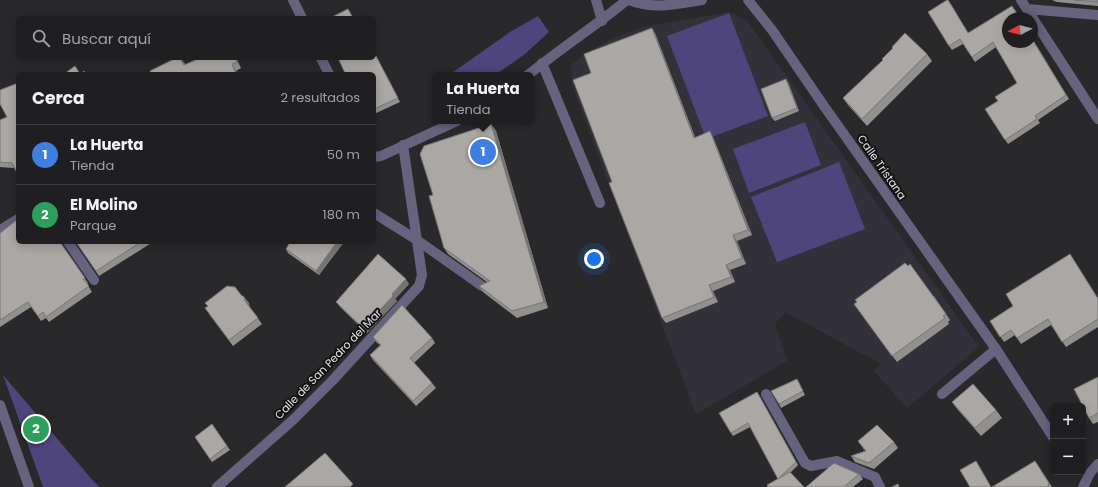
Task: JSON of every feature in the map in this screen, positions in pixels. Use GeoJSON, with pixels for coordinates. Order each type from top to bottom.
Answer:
{"type":"FeatureCollection","features":[{"type":"Feature","properties":{"kind":"street"},"geometry":{"type":"LineString","coordinates":[[293,0],[301,16]]}},
{"type":"Feature","properties":{"kind":"street"},"geometry":{"type":"LineString","coordinates":[[596,0],[602,20]]}},
{"type":"Feature","properties":{"kind":"street"},"geometry":{"type":"LineString","coordinates":[[532,72],[628,0],[641,5],[654,6],[702,0]]}},
{"type":"Feature","properties":{"kind":"street","name":"Calle Tristana"},"geometry":{"type":"LineString","coordinates":[[748,0],[772,30],[996,349],[1050,432]]}},
{"type":"Feature","properties":{"kind":"street"},"geometry":{"type":"LineString","coordinates":[[1021,0],[1098,119]]}},
{"type":"Feature","properties":{"kind":"street"},"geometry":{"type":"LineString","coordinates":[[1027,9],[1098,15]]}},
{"type":"Feature","properties":{"kind":"street"},"geometry":{"type":"LineString","coordinates":[[322,60],[328,72]]}},
{"type":"Feature","properties":{"kind":"street"},"geometry":{"type":"LineString","coordinates":[[542,63],[600,203]]}},
{"type":"Feature","properties":{"kind":"street"},"geometry":{"type":"LineString","coordinates":[[376,157],[450,124]]}},
{"type":"Feature","properties":{"kind":"street","name":"Calle de San Pedro del Mar"},"geometry":{"type":"LineString","coordinates":[[217,487],[293,420],[337,375],[419,286],[422,275],[404,145]]}},
{"type":"Feature","properties":{"kind":"street"},"geometry":{"type":"LineString","coordinates":[[376,214],[417,240],[482,286]]}},
{"type":"Feature","properties":{"kind":"street"},"geometry":{"type":"LineString","coordinates":[[0,230],[16,220]]}},
{"type":"Feature","properties":{"kind":"street"},"geometry":{"type":"LineString","coordinates":[[69,244],[94,280]]}},
{"type":"Feature","properties":{"kind":"street"},"geometry":{"type":"LineString","coordinates":[[942,394],[996,349]]}},
{"type":"Feature","properties":{"kind":"street"},"geometry":{"type":"LineString","coordinates":[[766,394],[805,463],[811,466],[837,461],[875,477],[880,487]]}},
{"type":"Feature","properties":{"kind":"street"},"geometry":{"type":"LineString","coordinates":[[0,405],[29,487]]}},
{"type":"Feature","properties":{"kind":"street"},"geometry":{"type":"LineString","coordinates":[[1086,471],[1098,464]]}},
{"type":"Feature","properties":{"kind":"street"},"geometry":{"type":"LineString","coordinates":[[1082,487],[1085,475]]}},
{"type":"Feature","properties":{"kind":"shaded area"},"geometry":{"type":"Polygon","coordinates":[[[729,12],[748,22],[979,347],[907,408],[874,371],[881,364],[785,312],[775,324],[787,361],[696,414],[572,84],[571,65],[586,53],[611,39],[643,27],[729,12]]]}},
{"type":"Feature","properties":{"kind":"shaded area"},"geometry":{"type":"Polygon","coordinates":[[[729,13],[768,116],[706,139],[667,36],[729,13]]]}},
{"type":"Feature","properties":{"kind":"shaded area"},"geometry":{"type":"Polygon","coordinates":[[[538,16],[549,32],[525,54],[499,72],[453,72],[510,32],[538,16]]]}},
{"type":"Feature","properties":{"kind":"shaded area"},"geometry":{"type":"Polygon","coordinates":[[[805,122],[821,165],[749,193],[733,149],[805,122]]]}},
{"type":"Feature","properties":{"kind":"shaded area"},"geometry":{"type":"Polygon","coordinates":[[[839,162],[865,229],[777,262],[751,197],[839,162]]]}},
{"type":"Feature","properties":{"kind":"shaded area"},"geometry":{"type":"Polygon","coordinates":[[[3,375],[95,483],[100,487],[43,487],[3,375]]]}},
{"type":"Feature","properties":{"kind":"building"},"geometry":{"type":"Polygon","coordinates":[[[948,0],[968,33],[1002,12],[1002,48],[1037,48],[1066,95],[1035,116],[1037,119],[1005,140],[985,109],[998,101],[995,97],[1017,83],[993,42],[972,57],[960,39],[949,46],[928,12],[948,0]]]}},
{"type":"Feature","properties":{"kind":"building"},"geometry":{"type":"Polygon","coordinates":[[[1074,0],[1098,0],[1098,2],[1074,0]]]}},
{"type":"Feature","properties":{"kind":"building"},"geometry":{"type":"Polygon","coordinates":[[[1012,6],[1016,12],[1002,12],[1012,6]]]}},
{"type":"Feature","properties":{"kind":"building"},"geometry":{"type":"Polygon","coordinates":[[[348,9],[352,16],[334,16],[348,9]]]}},
{"type":"Feature","properties":{"kind":"building"},"geometry":{"type":"Polygon","coordinates":[[[652,28],[694,138],[710,131],[748,230],[733,235],[742,258],[726,265],[731,277],[709,285],[714,297],[662,318],[609,183],[612,182],[573,80],[591,73],[584,54],[652,28]]]}},
{"type":"Feature","properties":{"kind":"building"},"geometry":{"type":"Polygon","coordinates":[[[905,33],[927,54],[862,119],[843,98],[883,60],[882,59],[905,33]]]}},
{"type":"Feature","properties":{"kind":"building"},"geometry":{"type":"Polygon","coordinates":[[[376,56],[398,98],[376,108],[376,72],[345,72],[339,60],[376,60],[376,56]]]}},
{"type":"Feature","properties":{"kind":"building"},"geometry":{"type":"Polygon","coordinates":[[[172,60],[181,60],[184,65],[195,60],[236,60],[237,62],[232,64],[235,72],[150,71],[172,60]]]}},
{"type":"Feature","properties":{"kind":"building"},"geometry":{"type":"Polygon","coordinates":[[[75,66],[79,72],[67,72],[75,66]]]}},
{"type":"Feature","properties":{"kind":"building"},"geometry":{"type":"Polygon","coordinates":[[[786,79],[797,108],[772,118],[761,89],[786,79]]]}},
{"type":"Feature","properties":{"kind":"building"},"geometry":{"type":"Polygon","coordinates":[[[16,84],[16,171],[12,163],[0,162],[0,120],[7,117],[0,104],[0,90],[16,84]]]}},
{"type":"Feature","properties":{"kind":"building"},"geometry":{"type":"Polygon","coordinates":[[[491,124],[544,302],[512,311],[479,286],[490,281],[444,248],[429,196],[433,195],[420,154],[424,146],[491,124]]]}},
{"type":"Feature","properties":{"kind":"building"},"geometry":{"type":"Polygon","coordinates":[[[16,221],[16,244],[61,244],[89,286],[46,317],[43,312],[38,316],[28,302],[0,320],[0,233],[16,221]]]}},
{"type":"Feature","properties":{"kind":"building"},"geometry":{"type":"Polygon","coordinates":[[[77,244],[138,244],[96,271],[77,244]]]}},
{"type":"Feature","properties":{"kind":"building"},"geometry":{"type":"Polygon","coordinates":[[[289,244],[336,244],[316,271],[286,249],[289,244]]]}},
{"type":"Feature","properties":{"kind":"building"},"geometry":{"type":"Polygon","coordinates":[[[378,254],[406,279],[392,294],[393,296],[363,328],[336,302],[378,254]]]}},
{"type":"Feature","properties":{"kind":"building"},"geometry":{"type":"Polygon","coordinates":[[[1070,254],[1098,299],[1098,319],[1062,342],[1048,319],[1017,338],[1011,330],[1000,337],[990,321],[1013,306],[1006,294],[1070,254]]]}},
{"type":"Feature","properties":{"kind":"building"},"geometry":{"type":"Polygon","coordinates":[[[905,263],[908,266],[910,264],[946,314],[943,316],[945,318],[892,356],[854,304],[857,302],[855,300],[905,263]]]}},
{"type":"Feature","properties":{"kind":"building"},"geometry":{"type":"Polygon","coordinates":[[[227,286],[235,287],[244,297],[245,301],[258,318],[229,340],[205,308],[208,306],[205,303],[227,286]]]}},
{"type":"Feature","properties":{"kind":"building"},"geometry":{"type":"Polygon","coordinates":[[[402,305],[432,338],[410,358],[432,383],[413,401],[370,355],[381,345],[373,337],[402,305]]]}},
{"type":"Feature","properties":{"kind":"building"},"geometry":{"type":"Polygon","coordinates":[[[1098,377],[1098,413],[1089,418],[1086,412],[1086,403],[1081,403],[1074,389],[1098,377]]]}},
{"type":"Feature","properties":{"kind":"building"},"geometry":{"type":"Polygon","coordinates":[[[797,379],[803,391],[779,404],[771,391],[797,379]]]}},
{"type":"Feature","properties":{"kind":"building"},"geometry":{"type":"Polygon","coordinates":[[[973,384],[996,410],[975,428],[952,402],[973,384]]]}},
{"type":"Feature","properties":{"kind":"building"},"geometry":{"type":"Polygon","coordinates":[[[757,392],[796,462],[778,479],[748,423],[731,433],[719,413],[757,392]]]}},
{"type":"Feature","properties":{"kind":"building"},"geometry":{"type":"Polygon","coordinates":[[[212,424],[227,446],[210,459],[195,437],[212,424]]]}},
{"type":"Feature","properties":{"kind":"building"},"geometry":{"type":"Polygon","coordinates":[[[877,425],[894,442],[869,463],[851,456],[866,451],[858,441],[877,425]]]}},
{"type":"Feature","properties":{"kind":"building"},"geometry":{"type":"Polygon","coordinates":[[[325,453],[353,484],[350,487],[285,487],[325,453]]]}},
{"type":"Feature","properties":{"kind":"building"},"geometry":{"type":"Polygon","coordinates":[[[976,461],[991,487],[970,487],[960,470],[976,461]]]}},
{"type":"Feature","properties":{"kind":"building"},"geometry":{"type":"Polygon","coordinates":[[[1035,461],[1049,483],[1049,487],[992,487],[1035,461]]]}},
{"type":"Feature","properties":{"kind":"building"},"geometry":{"type":"Polygon","coordinates":[[[834,463],[859,474],[844,487],[806,487],[834,463]]]}},
{"type":"Feature","properties":{"kind":"building"},"geometry":{"type":"Polygon","coordinates":[[[790,472],[804,487],[768,487],[767,485],[790,472]]]}},
{"type":"Feature","properties":{"kind":"building"},"geometry":{"type":"Polygon","coordinates":[[[898,484],[899,487],[892,487],[898,484]]]}},
{"type":"Feature","properties":{"kind":"place","name":"La Huerta"},"geometry":{"type":"Point","coordinates":[483,152]}},
{"type":"Feature","properties":{"kind":"place","name":"El Molino"},"geometry":{"type":"Point","coordinates":[36,429]}}]}
